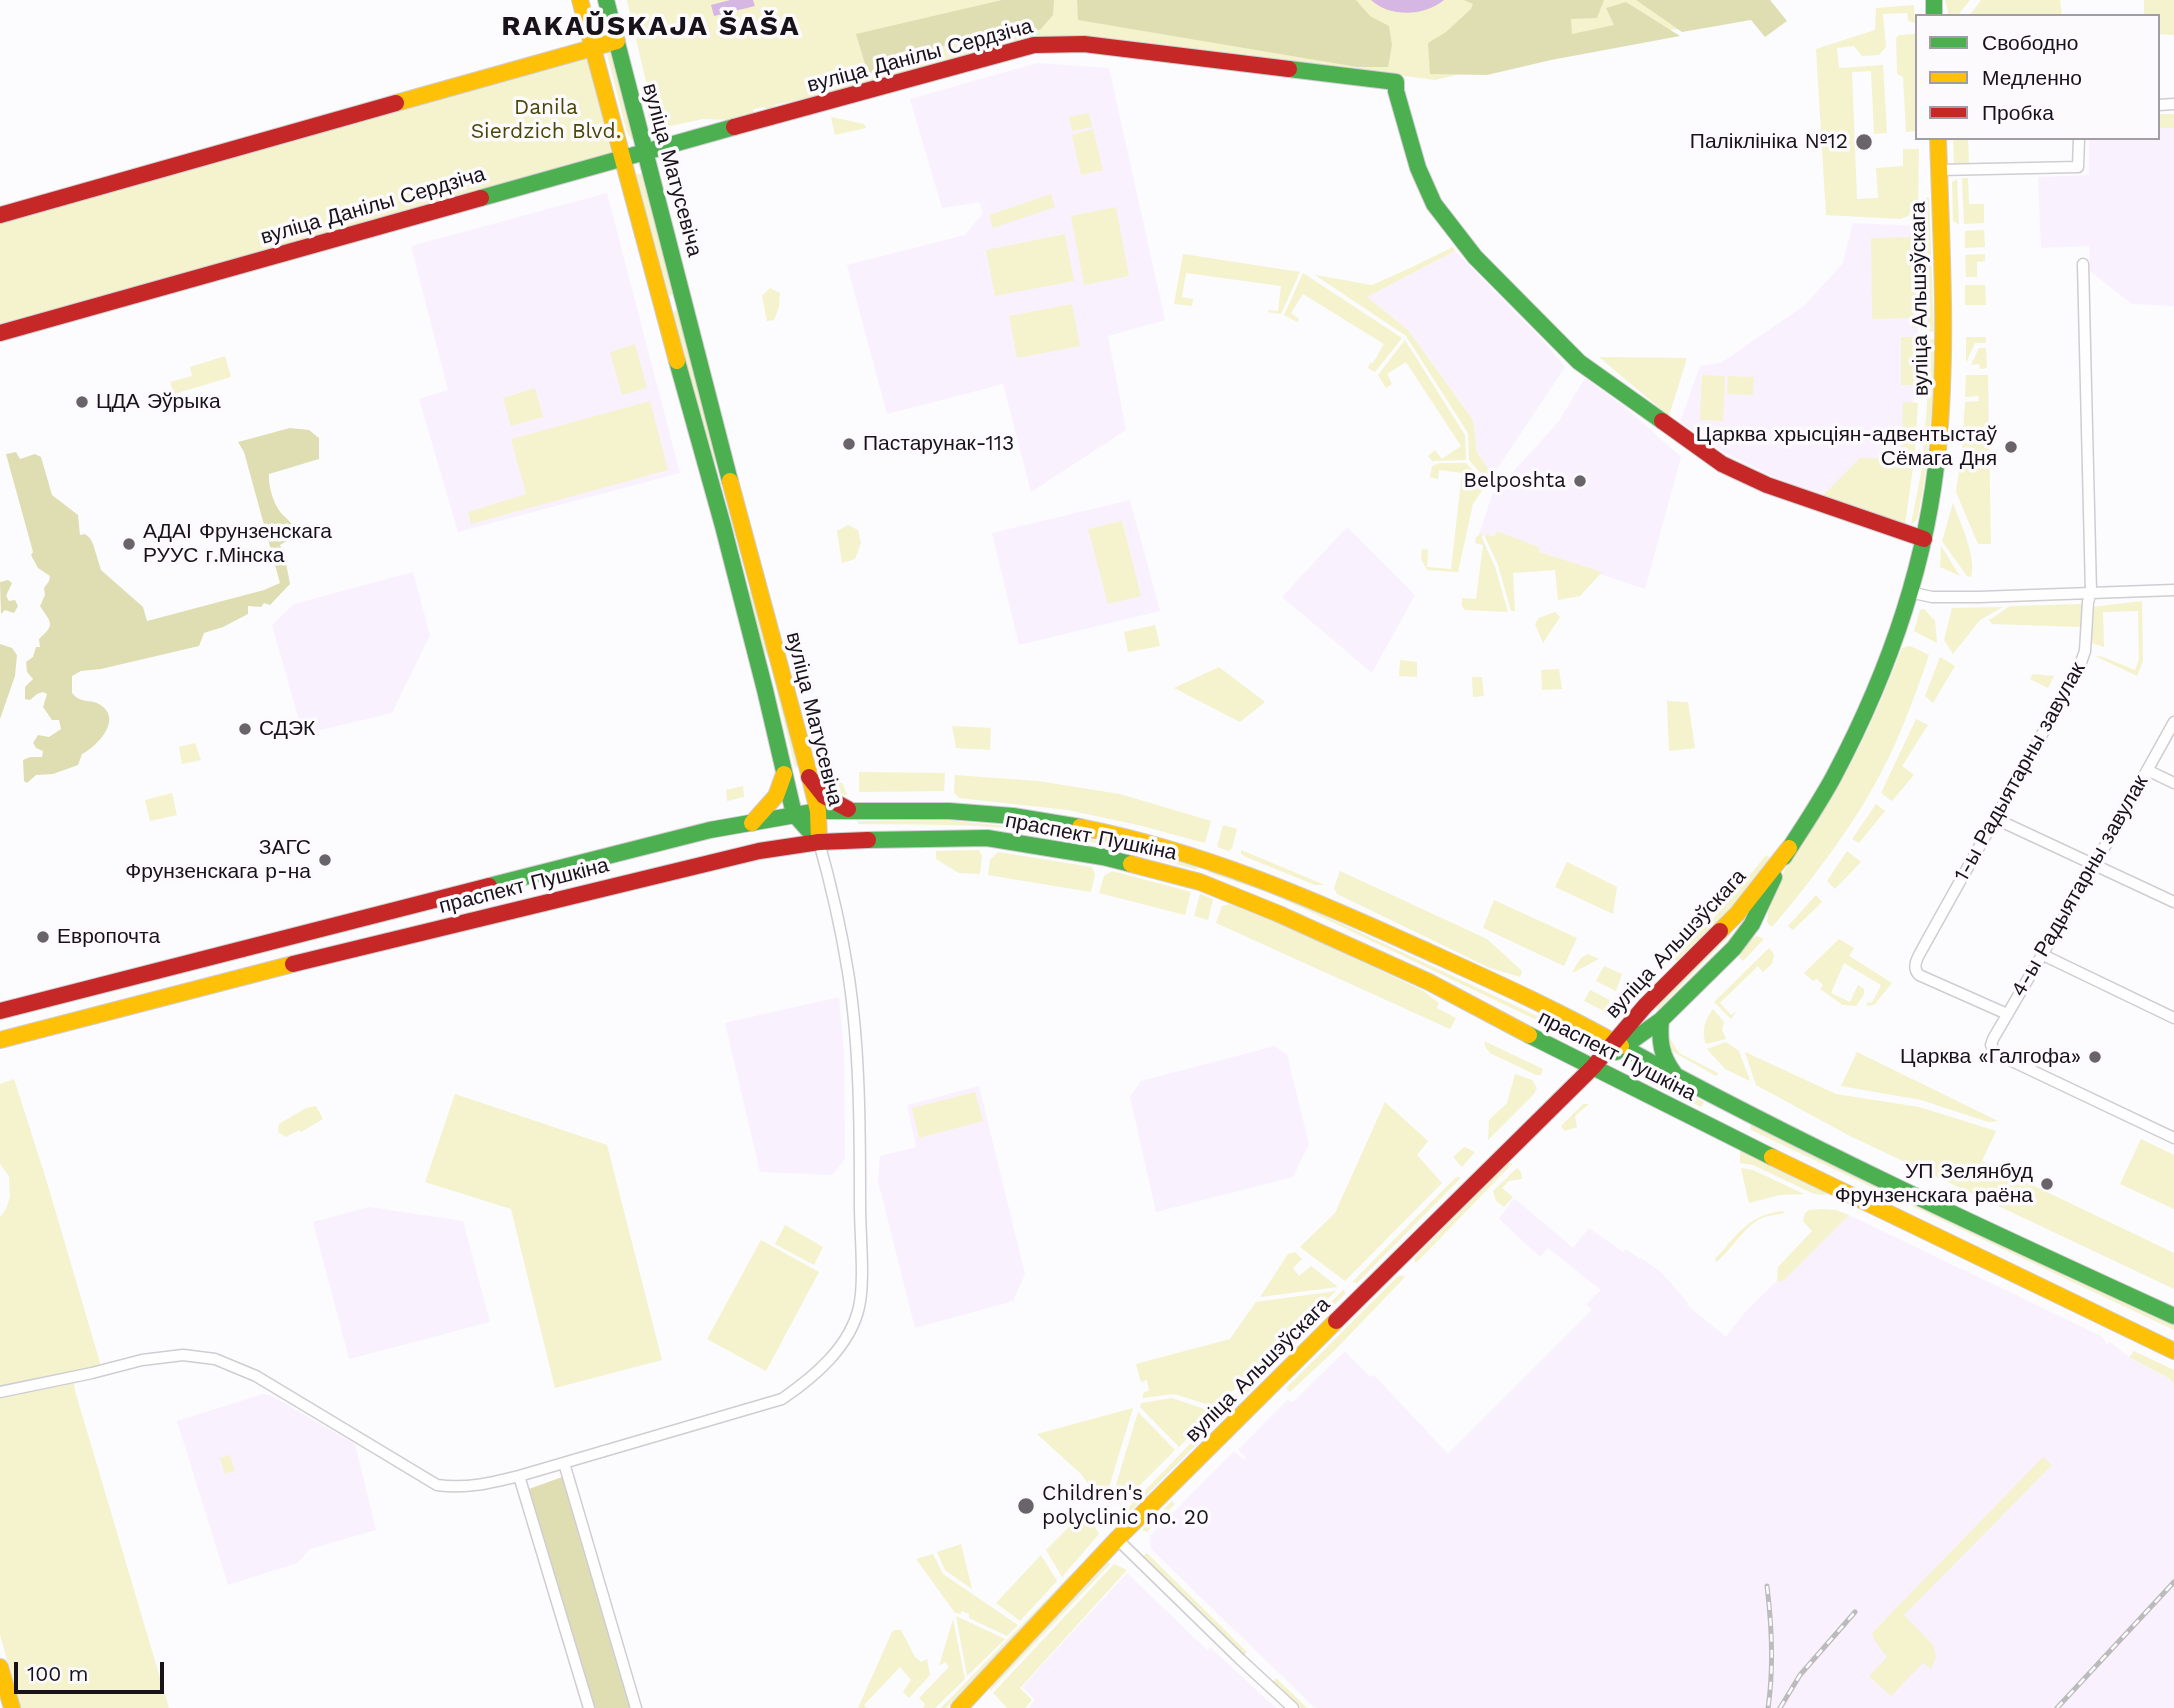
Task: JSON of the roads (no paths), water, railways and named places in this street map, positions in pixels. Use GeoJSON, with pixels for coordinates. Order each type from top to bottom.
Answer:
{"type":"FeatureCollection","features":[{"type":"Feature","properties":{"kind":"main road","name":"вуліца Матусевіча"},"geometry":{"type":"LineString","coordinates":[[580,0],[723,526],[794,814],[819,842]]}},
{"type":"Feature","properties":{"kind":"main road","name":"вуліца Матусевіча"},"geometry":{"type":"LineString","coordinates":[[607,0],[818,811],[819,842]]}},
{"type":"Feature","properties":{"kind":"main road"},"geometry":{"type":"LineString","coordinates":[[0,215],[617,41]]}},
{"type":"Feature","properties":{"kind":"main road","name":"вуліца Данілы Сердзіча"},"geometry":{"type":"LineString","coordinates":[[0,332],[959,64],[1034,46],[1084,44],[1126,48],[1396,82],[1396,91],[1418,168],[1434,204],[1475,257],[1579,362],[1722,464],[1815,503],[1924,539]]}},
{"type":"Feature","properties":{"kind":"main road","name":"вуліца Альшэўскага"},"geometry":{"type":"LineString","coordinates":[[1619,1044],[1645,1006],[1737,914],[1788,848],[1833,778],[1884,671],[1924,539],[1935,480],[1943,399],[1938,140]]}},
{"type":"Feature","properties":{"kind":"main road"},"geometry":{"type":"LineString","coordinates":[[662,306],[684,300]]}},
{"type":"Feature","properties":{"kind":"main road"},"geometry":{"type":"LineString","coordinates":[[723,526],[744,576],[750,578],[754,569]]}},
{"type":"Feature","properties":{"kind":"main road"},"geometry":{"type":"LineString","coordinates":[[752,823],[776,796],[784,774]]}},
{"type":"Feature","properties":{"kind":"main road"},"geometry":{"type":"LineString","coordinates":[[809,777],[824,796],[851,811]]}},
{"type":"Feature","properties":{"kind":"main road","name":"праспект Пушкіна"},"geometry":{"type":"LineString","coordinates":[[0,1011],[710,830],[818,811],[905,810],[1013,816],[1132,837],[1206,859],[1335,909],[1534,1000],[1676,1076],[1943,1210],[2174,1316]]}},
{"type":"Feature","properties":{"kind":"main road","name":"праспект Пушкіна"},"geometry":{"type":"LineString","coordinates":[[0,1040],[256,973],[759,851],[819,842],[930,837],[987,838],[1103,857],[1188,879],[1279,914],[1429,982],[1735,1140],[2174,1351]]}},
{"type":"Feature","properties":{"kind":"main road","name":"вуліца Альшэўскага"},"geometry":{"type":"LineString","coordinates":[[959,1708],[1117,1539],[1593,1067],[1619,1044],[1661,1020],[1722,961],[1745,934],[1788,848]]}},
{"type":"Feature","properties":{"kind":"main road"},"geometry":{"type":"LineString","coordinates":[[1661,1020],[1659,1044],[1662,1056],[1676,1076]]}},
{"type":"Feature","properties":{"kind":"main road"},"geometry":{"type":"LineString","coordinates":[[1735,1140],[1733,1129],[1736,1119],[1751,1113]]}},
{"type":"Feature","properties":{"kind":"main road"},"geometry":{"type":"LineString","coordinates":[[0,1667],[12,1708]]}},
{"type":"Feature","properties":{"kind":"street"},"geometry":{"type":"LineString","coordinates":[[1939,170],[2078,167],[2079,140]]}},
{"type":"Feature","properties":{"kind":"street","name":"1-ы Радыятарны завулак"},"geometry":{"type":"LineString","coordinates":[[2007,1014],[1919,975],[1915,966],[2079,668],[2085,651],[2091,592],[2083,264]]}},
{"type":"Feature","properties":{"kind":"street"},"geometry":{"type":"LineString","coordinates":[[1909,592],[1932,597],[2174,590]]}},
{"type":"Feature","properties":{"kind":"street","name":"4-ы Радыятарны завулак"},"geometry":{"type":"LineString","coordinates":[[2174,722],[1991,1045],[1997,1054],[2174,1138]]}},
{"type":"Feature","properties":{"kind":"street"},"geometry":{"type":"LineString","coordinates":[[2147,770],[2174,783]]}},
{"type":"Feature","properties":{"kind":"street"},"geometry":{"type":"LineString","coordinates":[[1996,819],[2174,902]]}},
{"type":"Feature","properties":{"kind":"street"},"geometry":{"type":"LineString","coordinates":[[0,1392],[142,1360],[183,1355],[215,1359],[256,1376],[437,1485],[457,1488],[478,1486],[564,1464],[782,1399],[806,1382],[838,1348],[859,1307],[861,1285],[856,1051],[849,975],[819,842]]}},
{"type":"Feature","properties":{"kind":"street"},"geometry":{"type":"LineString","coordinates":[[2041,954],[2174,1018]]}},
{"type":"Feature","properties":{"kind":"street"},"geometry":{"type":"LineString","coordinates":[[564,1464],[636,1708]]}},
{"type":"Feature","properties":{"kind":"street"},"geometry":{"type":"LineString","coordinates":[[519,1476],[589,1708]]}},
{"type":"Feature","properties":{"kind":"street"},"geometry":{"type":"LineString","coordinates":[[1117,1539],[1293,1708]]}},
{"type":"Feature","properties":{"kind":"railway"},"geometry":{"type":"LineString","coordinates":[[2057,1708],[2174,1582]]}},
{"type":"Feature","properties":{"kind":"railway"},"geometry":{"type":"LineString","coordinates":[[1767,1586],[1772,1647],[1768,1708]]}},
{"type":"Feature","properties":{"kind":"railway"},"geometry":{"type":"LineString","coordinates":[[1780,1708],[1800,1675],[1855,1612]]}},
{"type":"Feature","properties":{"kind":"place","name":"Паліклініка №12"},"geometry":{"type":"Point","coordinates":[1864,142]}},
{"type":"Feature","properties":{"kind":"place","name":"ЦДА Эўрыка"},"geometry":{"type":"Point","coordinates":[82,402]}},
{"type":"Feature","properties":{"kind":"place","name":"Пастарунак-113"},"geometry":{"type":"Point","coordinates":[849,444]}},
{"type":"Feature","properties":{"kind":"place","name":"Царква хрысціян-адвентыстаў Сёмага Дня"},"geometry":{"type":"Point","coordinates":[2011,447]}},
{"type":"Feature","properties":{"kind":"place","name":"Belposhta"},"geometry":{"type":"Point","coordinates":[1580,481]}},
{"type":"Feature","properties":{"kind":"place","name":"АДАІ Фрунзенскага РУУС г.Мінска"},"geometry":{"type":"Point","coordinates":[129,544]}},
{"type":"Feature","properties":{"kind":"place","name":"СДЭК"},"geometry":{"type":"Point","coordinates":[245,729]}},
{"type":"Feature","properties":{"kind":"place","name":"ЗАГС Фрунзенскага р-на"},"geometry":{"type":"Point","coordinates":[325,860]}},
{"type":"Feature","properties":{"kind":"place","name":"Европочта"},"geometry":{"type":"Point","coordinates":[43,937]}},
{"type":"Feature","properties":{"kind":"place","name":"Царква «Галгофа»"},"geometry":{"type":"Point","coordinates":[2095,1057]}},
{"type":"Feature","properties":{"kind":"place","name":"УП Зелянбуд Фрунзенскага раёна"},"geometry":{"type":"Point","coordinates":[2047,1184]}},
{"type":"Feature","properties":{"kind":"place","name":"Children's polyclinic no. 20"},"geometry":{"type":"Point","coordinates":[1026,1506]}},
{"type":"Feature","properties":{"kind":"district","name":"RAKAŬSKAJA ŠAŠA"},"geometry":{"type":"Point","coordinates":[651,27]}},
{"type":"Feature","properties":{"kind":"park label","name":"Danila Sierdzich Blvd."},"geometry":{"type":"Point","coordinates":[546,120]}}]}
